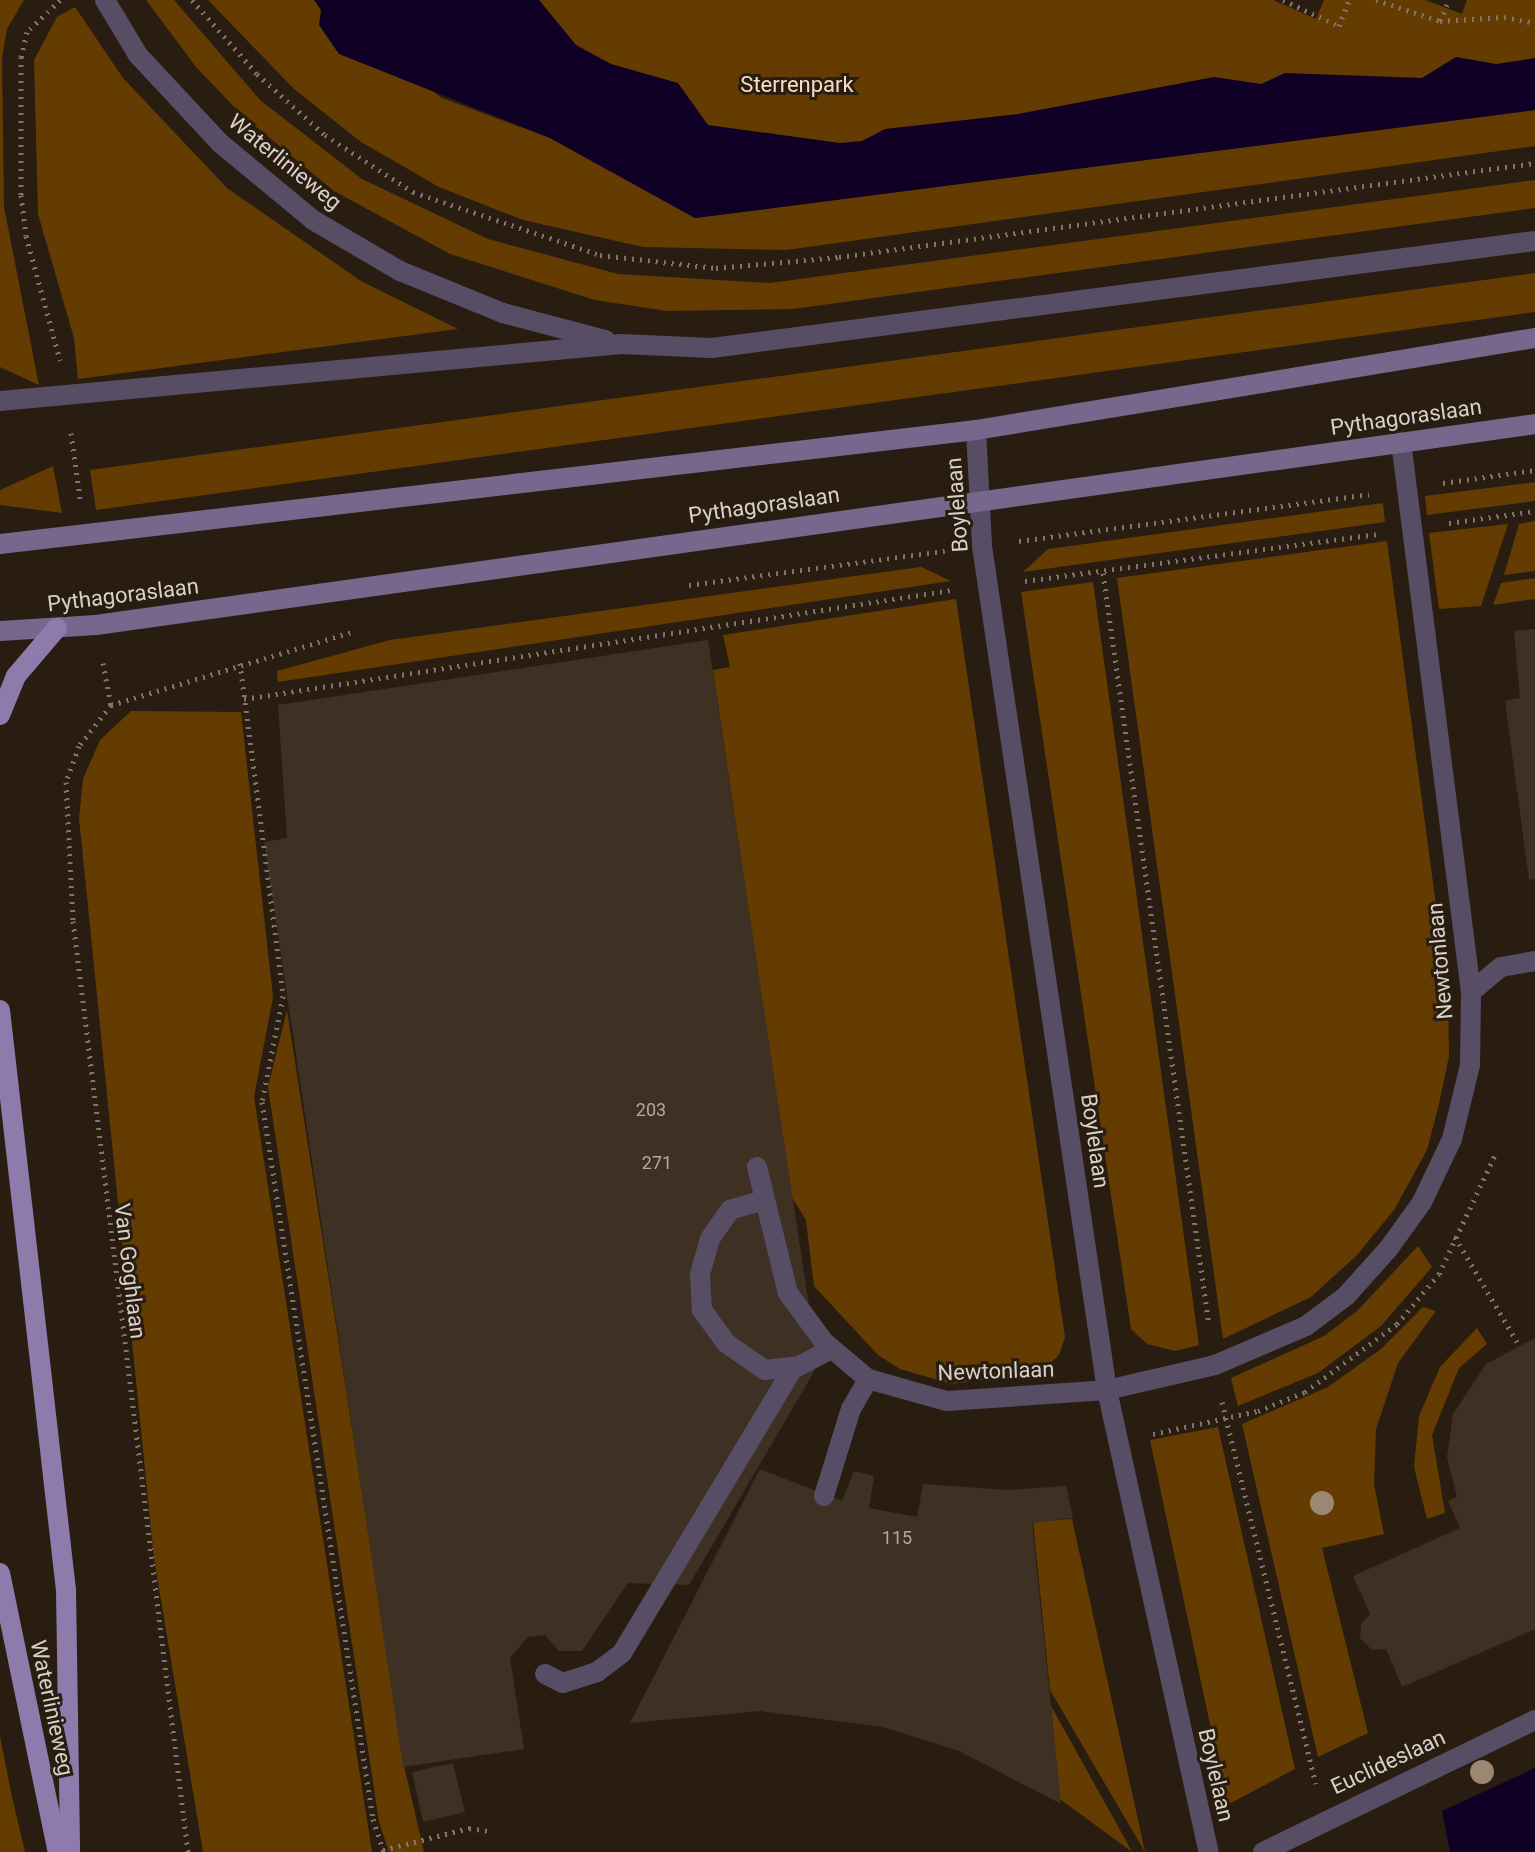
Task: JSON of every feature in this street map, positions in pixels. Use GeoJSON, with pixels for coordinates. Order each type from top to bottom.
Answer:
{"type":"FeatureCollection","features":[{"type":"Feature","properties":{"kind":"main road"},"geometry":{"type":"LineString","coordinates":[[0,544],[85,538],[976,430],[1535,338]]}},
{"type":"Feature","properties":{"kind":"main road","name":"Pythagoraslaan"},"geometry":{"type":"LineString","coordinates":[[0,631],[96,625],[980,498],[1535,424]]}},
{"type":"Feature","properties":{"kind":"main road"},"geometry":{"type":"LineString","coordinates":[[0,715],[16,676],[57,628]]}},
{"type":"Feature","properties":{"kind":"main road"},"geometry":{"type":"LineString","coordinates":[[0,1010],[66,1590],[70,1852]]}},
{"type":"Feature","properties":{"kind":"main road","name":"Waterlinieweg"},"geometry":{"type":"LineString","coordinates":[[0,1573],[58,1852]]}},
{"type":"Feature","properties":{"kind":"street","name":"Waterlinieweg"},"geometry":{"type":"LineString","coordinates":[[105,0],[138,55],[220,143],[313,220],[414,277],[503,313],[621,344]]}},
{"type":"Feature","properties":{"kind":"street"},"geometry":{"type":"LineString","coordinates":[[0,401],[621,344],[712,348],[1535,241]]}},
{"type":"Feature","properties":{"kind":"street","name":"Boylelaan"},"geometry":{"type":"LineString","coordinates":[[976,430],[982,546],[1107,1390],[1209,1852]]}},
{"type":"Feature","properties":{"kind":"street","name":"Newtonlaan"},"geometry":{"type":"LineString","coordinates":[[868,1379],[947,1401],[1107,1390],[1215,1365],[1306,1326],[1346,1296],[1422,1202],[1452,1139],[1470,1065],[1471,992],[1404,489],[1401,442]]}},
{"type":"Feature","properties":{"kind":"street"},"geometry":{"type":"LineString","coordinates":[[1471,992],[1501,967],[1535,961]]}},
{"type":"Feature","properties":{"kind":"street"},"geometry":{"type":"LineString","coordinates":[[757,1167],[788,1293],[831,1349],[868,1379],[851,1409],[824,1496]]}},
{"type":"Feature","properties":{"kind":"street"},"geometry":{"type":"LineString","coordinates":[[764,1200],[730,1210],[710,1239],[700,1275],[702,1310],[726,1343],[765,1370],[794,1367],[831,1349]]}},
{"type":"Feature","properties":{"kind":"street"},"geometry":{"type":"LineString","coordinates":[[545,1674],[563,1683],[597,1672],[622,1653],[794,1367]]}},
{"type":"Feature","properties":{"kind":"street","name":"Euclideslaan"},"geometry":{"type":"LineString","coordinates":[[1263,1852],[1324,1818],[1535,1720]]}},
{"type":"Feature","properties":{"kind":"path"},"geometry":{"type":"LineString","coordinates":[[60,0],[27,32],[21,57],[21,195],[66,393],[85,538]]}},
{"type":"Feature","properties":{"kind":"path"},"geometry":{"type":"LineString","coordinates":[[192,0],[257,74],[325,135],[413,192],[600,255],[716,268],[839,257],[1535,163]]}},
{"type":"Feature","properties":{"kind":"path"},"geometry":{"type":"LineString","coordinates":[[1283,0],[1339,26],[1349,0]]}},
{"type":"Feature","properties":{"kind":"path"},"geometry":{"type":"LineString","coordinates":[[1376,0],[1440,21],[1504,17],[1535,23]]}},
{"type":"Feature","properties":{"kind":"path"},"geometry":{"type":"LineString","coordinates":[[1440,21],[1449,0]]}},
{"type":"Feature","properties":{"kind":"path"},"geometry":{"type":"LineString","coordinates":[[673,587],[1535,470]]}},
{"type":"Feature","properties":{"kind":"path"},"geometry":{"type":"LineString","coordinates":[[244,699],[989,584],[1103,573],[1535,511]]}},
{"type":"Feature","properties":{"kind":"path"},"geometry":{"type":"LineString","coordinates":[[1103,573],[1215,1365],[1324,1818]]}},
{"type":"Feature","properties":{"kind":"path"},"geometry":{"type":"LineString","coordinates":[[96,625],[111,705],[240,663],[360,630]]}},
{"type":"Feature","properties":{"kind":"path"},"geometry":{"type":"LineString","coordinates":[[240,663],[283,996],[262,1102],[373,1819],[383,1851],[469,1828],[489,1831]]}},
{"type":"Feature","properties":{"kind":"path","name":"Van Goghlaan"},"geometry":{"type":"LineString","coordinates":[[111,705],[79,746],[66,782],[73,921],[188,1852]]}},
{"type":"Feature","properties":{"kind":"path"},"geometry":{"type":"LineString","coordinates":[[1422,1202],[1488,1283],[1517,1342]]}},
{"type":"Feature","properties":{"kind":"green space"},"geometry":{"type":"Polygon","coordinates":[[[0,0],[24,0],[7,29],[2,58],[4,207],[39,385],[0,367],[0,0]]]}},
{"type":"Feature","properties":{"kind":"green space"},"geometry":{"type":"Polygon","coordinates":[[[146,0],[174,0],[260,100],[362,179],[488,239],[618,274],[770,283],[1535,180],[1535,208],[793,309],[667,311],[595,300],[450,254],[334,191],[243,116],[196,67],[146,0]]]}},
{"type":"Feature","properties":{"kind":"green space"},"geometry":{"type":"Polygon","coordinates":[[[208,0],[314,0],[442,98],[550,138],[695,218],[1535,110],[1535,146],[786,250],[643,247],[523,220],[439,187],[361,142],[294,89],[208,0]]]}},
{"type":"Feature","properties":{"kind":"green space","name":"Sterrenpark"},"geometry":{"type":"Polygon","coordinates":[[[435,0],[1273,0],[1316,19],[1324,0],[1425,0],[1462,14],[1467,0],[1535,0],[1535,85],[787,172],[435,0]]]}},
{"type":"Feature","properties":{"kind":"green space"},"geometry":{"type":"Polygon","coordinates":[[[75,7],[123,78],[227,188],[361,281],[458,329],[78,379],[74,338],[38,214],[34,60],[57,17],[75,7]]]}},
{"type":"Feature","properties":{"kind":"green space"},"geometry":{"type":"Polygon","coordinates":[[[1535,273],[1535,312],[96,510],[90,470],[1535,273]]]}},
{"type":"Feature","properties":{"kind":"green space"},"geometry":{"type":"Polygon","coordinates":[[[53,466],[62,513],[0,505],[0,490],[53,466]]]}},
{"type":"Feature","properties":{"kind":"green space"},"geometry":{"type":"Polygon","coordinates":[[[1535,482],[1535,501],[1427,515],[1425,496],[1535,482]]]}},
{"type":"Feature","properties":{"kind":"green space"},"geometry":{"type":"Polygon","coordinates":[[[1383,503],[1385,522],[1023,572],[1048,549],[1383,503]]]}},
{"type":"Feature","properties":{"kind":"green space"},"geometry":{"type":"Polygon","coordinates":[[[1535,521],[1535,571],[1504,575],[1519,524],[1535,521]]]}},
{"type":"Feature","properties":{"kind":"green space"},"geometry":{"type":"Polygon","coordinates":[[[1508,524],[1481,606],[1439,609],[1429,533],[1508,524]]]}},
{"type":"Feature","properties":{"kind":"green space"},"geometry":{"type":"Polygon","coordinates":[[[1387,541],[1448,994],[1449,1056],[1427,1150],[1394,1210],[1357,1255],[1311,1297],[1223,1339],[1117,578],[1387,541]]]}},
{"type":"Feature","properties":{"kind":"green space"},"geometry":{"type":"Polygon","coordinates":[[[921,567],[951,581],[278,682],[277,671],[390,640],[921,567]]]}},
{"type":"Feature","properties":{"kind":"green space"},"geometry":{"type":"Polygon","coordinates":[[[1535,578],[1535,599],[1493,605],[1501,583],[1535,578]]]}},
{"type":"Feature","properties":{"kind":"green space"},"geometry":{"type":"Polygon","coordinates":[[[1093,582],[1199,1345],[1175,1351],[1147,1344],[1131,1329],[1021,592],[1093,582]]]}},
{"type":"Feature","properties":{"kind":"green space"},"geometry":{"type":"Polygon","coordinates":[[[956,599],[1065,1337],[1059,1355],[1039,1373],[951,1384],[900,1369],[878,1355],[814,1286],[806,1220],[791,1196],[713,670],[730,667],[723,635],[956,599]]]}},
{"type":"Feature","properties":{"kind":"green space"},"geometry":{"type":"Polygon","coordinates":[[[131,711],[241,712],[273,997],[254,1097],[372,1852],[203,1852],[154,1558],[79,818],[83,779],[100,740],[131,711]]]}},
{"type":"Feature","properties":{"kind":"green space"},"geometry":{"type":"Polygon","coordinates":[[[287,1010],[405,1770],[424,1852],[389,1852],[379,1822],[268,1087],[287,1010]]]}},
{"type":"Feature","properties":{"kind":"green space"},"geometry":{"type":"Polygon","coordinates":[[[1418,1246],[1432,1267],[1381,1326],[1318,1373],[1238,1406],[1231,1378],[1324,1336],[1357,1311],[1418,1246]]]}},
{"type":"Feature","properties":{"kind":"green space"},"geometry":{"type":"Polygon","coordinates":[[[1423,1307],[1436,1311],[1398,1363],[1376,1429],[1374,1484],[1384,1534],[1322,1548],[1368,1733],[1318,1757],[1242,1424],[1328,1387],[1381,1349],[1423,1307]]]}},
{"type":"Feature","properties":{"kind":"green space"},"geometry":{"type":"Polygon","coordinates":[[[1477,1328],[1487,1344],[1459,1368],[1432,1435],[1445,1513],[1427,1519],[1414,1467],[1419,1416],[1440,1367],[1477,1328]]]}},
{"type":"Feature","properties":{"kind":"green space"},"geometry":{"type":"Polygon","coordinates":[[[1218,1427],[1295,1769],[1227,1805],[1150,1440],[1218,1427]]]}},
{"type":"Feature","properties":{"kind":"green space"},"geometry":{"type":"Polygon","coordinates":[[[1072,1519],[1145,1852],[1050,1690],[1033,1522],[1072,1519]]]}},
{"type":"Feature","properties":{"kind":"green space"},"geometry":{"type":"Polygon","coordinates":[[[1051,1706],[1119,1828],[1132,1852],[1060,1799],[1051,1706]]]}},
{"type":"Feature","properties":{"kind":"green space"},"geometry":{"type":"Polygon","coordinates":[[[0,1736],[12,1797],[25,1852],[0,1852],[0,1736]]]}},
{"type":"Feature","properties":{"kind":"shaded area"},"geometry":{"type":"Polygon","coordinates":[[[314,0],[539,0],[576,45],[611,64],[678,83],[708,125],[840,143],[862,141],[885,129],[1018,114],[1214,77],[1261,84],[1285,73],[1422,78],[1456,57],[1496,64],[1535,58],[1535,110],[695,218],[550,138],[339,54],[319,25],[321,10],[314,0]]]}},
{"type":"Feature","properties":{"kind":"shaded area"},"geometry":{"type":"Polygon","coordinates":[[[1535,1768],[1535,1852],[1450,1852],[1442,1811],[1535,1768]]]}},
{"type":"Feature","properties":{"kind":"building"},"geometry":{"type":"Polygon","coordinates":[[[1535,629],[1535,879],[1529,880],[1505,701],[1520,698],[1514,631],[1535,629]]]}},
{"type":"Feature","properties":{"kind":"building"},"geometry":{"type":"Polygon","coordinates":[[[708,640],[818,1365],[689,1585],[628,1583],[582,1651],[559,1651],[545,1635],[528,1637],[510,1658],[524,1749],[403,1767],[264,842],[287,838],[278,705],[708,640]]]}},
{"type":"Feature","properties":{"kind":"building"},"geometry":{"type":"Polygon","coordinates":[[[1535,1338],[1535,1629],[1402,1687],[1386,1649],[1372,1650],[1360,1638],[1361,1624],[1370,1614],[1353,1576],[1460,1528],[1448,1501],[1457,1497],[1447,1457],[1453,1414],[1486,1364],[1535,1338]]]}},
{"type":"Feature","properties":{"kind":"building"},"geometry":{"type":"Polygon","coordinates":[[[760,1469],[842,1501],[854,1471],[874,1476],[869,1508],[917,1517],[923,1484],[1007,1490],[1066,1486],[1073,1518],[1032,1523],[1061,1804],[959,1751],[883,1727],[761,1711],[630,1723],[760,1469]]]}},
{"type":"Feature","properties":{"kind":"building"},"geometry":{"type":"Polygon","coordinates":[[[453,1763],[465,1812],[423,1822],[412,1772],[453,1763]]]}}]}
